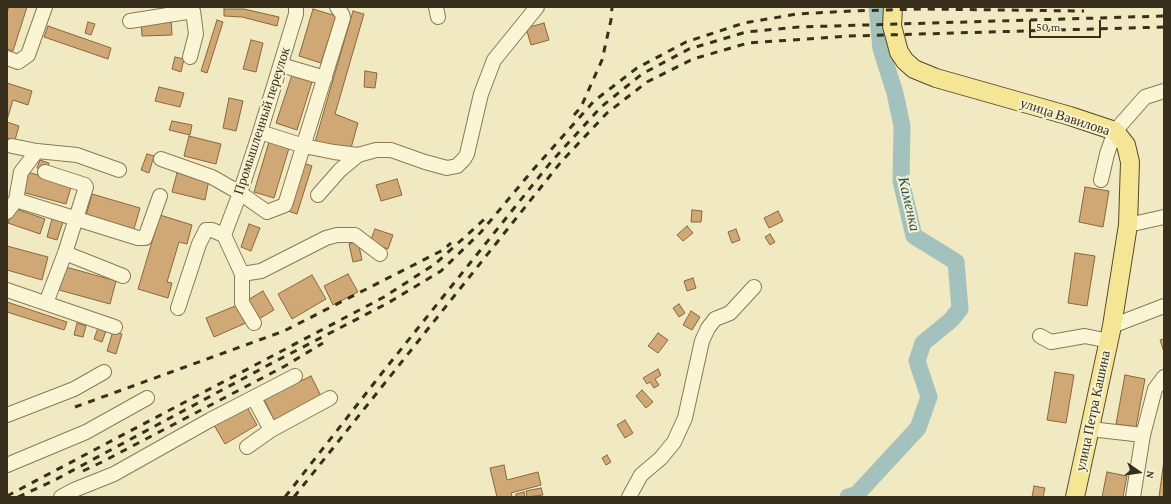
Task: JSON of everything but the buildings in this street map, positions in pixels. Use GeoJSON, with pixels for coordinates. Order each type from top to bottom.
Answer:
{"type":"FeatureCollection","features":[{"type":"Feature","properties":{"kind":"main road","name":"улица Вавилова"},"geometry":{"type":"LineString","coordinates":[[893,7],[892,26],[899,52],[905,61],[914,69],[936,78],[1070,116],[1115,131],[1126,145],[1130,162],[1128,225],[1110,333]]}},
{"type":"Feature","properties":{"kind":"main road","name":"улица Петра Кашина"},"geometry":{"type":"LineString","coordinates":[[1075,497],[1110,333]]}},
{"type":"Feature","properties":{"kind":"street"},"geometry":{"type":"LineString","coordinates":[[7,58],[18,62],[28,55],[45,7]]}},
{"type":"Feature","properties":{"kind":"street","name":"Промышленный переулок"},"geometry":{"type":"LineString","coordinates":[[224,235],[240,193],[260,132],[296,14],[296,7]]}},
{"type":"Feature","properties":{"kind":"street"},"geometry":{"type":"LineString","coordinates":[[160,159],[212,177],[240,193],[267,212],[285,205],[343,18],[337,7]]}},
{"type":"Feature","properties":{"kind":"street"},"geometry":{"type":"LineString","coordinates":[[130,21],[196,8],[196,34],[190,57]]}},
{"type":"Feature","properties":{"kind":"street"},"geometry":{"type":"LineString","coordinates":[[260,132],[304,146],[334,152],[358,154],[376,150],[392,150],[447,168],[457,166],[467,154],[481,94],[494,60],[539,11]]}},
{"type":"Feature","properties":{"kind":"street"},"geometry":{"type":"LineString","coordinates":[[280,65],[325,78]]}},
{"type":"Feature","properties":{"kind":"street"},"geometry":{"type":"LineString","coordinates":[[1101,180],[1107,154],[1115,131],[1145,97],[1164,91]]}},
{"type":"Feature","properties":{"kind":"street"},"geometry":{"type":"LineString","coordinates":[[12,146],[37,151],[77,155],[118,170]]}},
{"type":"Feature","properties":{"kind":"street"},"geometry":{"type":"LineString","coordinates":[[7,212],[16,200],[20,172],[37,151]]}},
{"type":"Feature","properties":{"kind":"street"},"geometry":{"type":"LineString","coordinates":[[318,195],[340,170],[358,154]]}},
{"type":"Feature","properties":{"kind":"street"},"geometry":{"type":"LineString","coordinates":[[45,172],[85,185],[86,187],[65,253],[46,303]]}},
{"type":"Feature","properties":{"kind":"street"},"geometry":{"type":"LineString","coordinates":[[16,200],[138,238],[145,238],[160,196]]}},
{"type":"Feature","properties":{"kind":"street"},"geometry":{"type":"LineString","coordinates":[[1128,225],[1164,217]]}},
{"type":"Feature","properties":{"kind":"street"},"geometry":{"type":"LineString","coordinates":[[178,308],[199,244],[206,230],[212,230],[224,235],[242,274],[242,304],[254,323]]}},
{"type":"Feature","properties":{"kind":"street"},"geometry":{"type":"LineString","coordinates":[[242,274],[261,271],[326,238],[337,235],[355,235],[380,254]]}},
{"type":"Feature","properties":{"kind":"street"},"geometry":{"type":"LineString","coordinates":[[65,253],[123,276]]}},
{"type":"Feature","properties":{"kind":"street"},"geometry":{"type":"LineString","coordinates":[[629,497],[641,475],[661,458],[674,442],[685,418],[702,341],[708,328],[715,319],[730,312],[754,287]]}},
{"type":"Feature","properties":{"kind":"street"},"geometry":{"type":"LineString","coordinates":[[7,290],[114,327]]}},
{"type":"Feature","properties":{"kind":"street"},"geometry":{"type":"LineString","coordinates":[[1040,336],[1051,342],[1110,333],[1164,306]]}},
{"type":"Feature","properties":{"kind":"street"},"geometry":{"type":"LineString","coordinates":[[7,415],[74,389],[104,372]]}},
{"type":"Feature","properties":{"kind":"street"},"geometry":{"type":"LineString","coordinates":[[61,497],[74,490],[114,474],[210,420],[295,376]]}},
{"type":"Feature","properties":{"kind":"street"},"geometry":{"type":"LineString","coordinates":[[1133,497],[1143,435],[1155,389],[1164,377]]}},
{"type":"Feature","properties":{"kind":"street"},"geometry":{"type":"LineString","coordinates":[[7,465],[86,432],[147,398]]}},
{"type":"Feature","properties":{"kind":"street"},"geometry":{"type":"LineString","coordinates":[[254,398],[271,430]]}},
{"type":"Feature","properties":{"kind":"street"},"geometry":{"type":"LineString","coordinates":[[247,447],[271,430],[330,398]]}},
{"type":"Feature","properties":{"kind":"street"},"geometry":{"type":"LineString","coordinates":[[1090,429],[1143,435]]}},
{"type":"Feature","properties":{"kind":"waterway","name":"Каменка"},"geometry":{"type":"LineString","coordinates":[[848,497],[857,494],[918,428],[929,397],[917,361],[923,343],[951,320],[960,309],[956,262],[914,236],[901,181],[902,126],[895,93],[881,49],[877,7]]}},
{"type":"Feature","properties":{"kind":"railway"},"geometry":{"type":"LineString","coordinates":[[574,115],[581,107],[602,60],[611,20],[612,7]]}},
{"type":"Feature","properties":{"kind":"railway"},"geometry":{"type":"LineString","coordinates":[[18,497],[53,481],[274,362],[388,303],[441,271],[481,232],[532,171],[594,101],[637,68],[686,42],[744,23],[797,14],[921,9],[1084,11]]}},
{"type":"Feature","properties":{"kind":"railway"},"geometry":{"type":"LineString","coordinates":[[285,497],[551,162],[601,107],[642,74],[689,49],[746,32],[799,27],[1164,16]]}},
{"type":"Feature","properties":{"kind":"railway"},"geometry":{"type":"LineString","coordinates":[[294,497],[561,162],[607,113],[647,82],[693,59],[748,43],[850,36],[1164,27]]}},
{"type":"Feature","properties":{"kind":"railway"},"geometry":{"type":"LineString","coordinates":[[7,496],[384,297],[435,264],[488,216]]}},
{"type":"Feature","properties":{"kind":"railway"},"geometry":{"type":"LineString","coordinates":[[75,407],[284,331],[443,250],[451,243]]}},
{"type":"Feature","properties":{"kind":"railway"},"geometry":{"type":"LineString","coordinates":[[83,471],[285,366],[323,343]]}}]}
